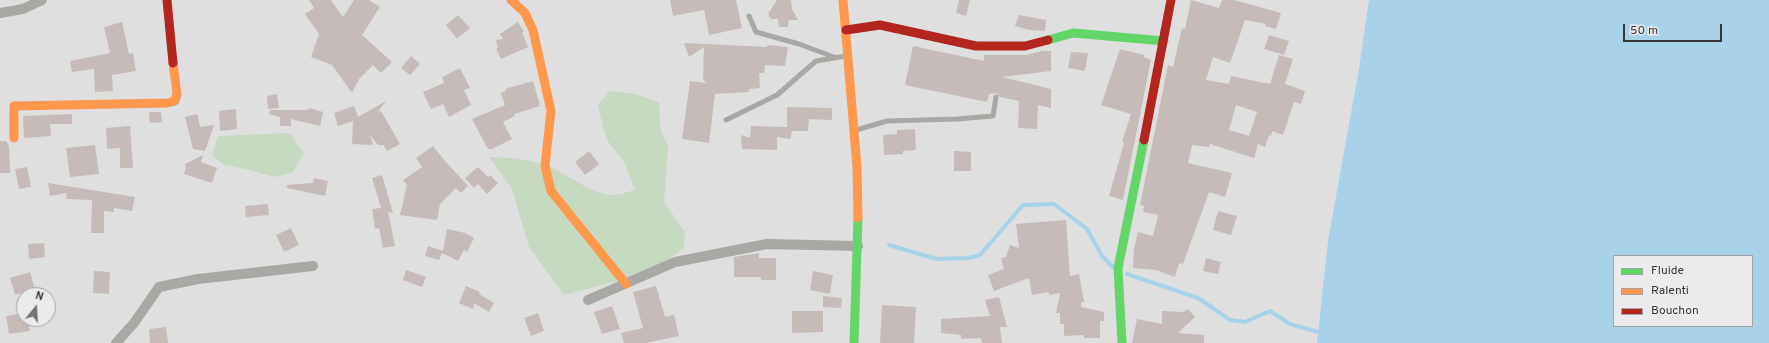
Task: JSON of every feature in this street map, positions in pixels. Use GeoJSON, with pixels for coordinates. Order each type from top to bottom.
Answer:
{"type":"FeatureCollection","features":[{"type":"Feature","properties":{"kind":"street"},"geometry":{"type":"LineString","coordinates":[[0,12],[23,9],[42,0]]}},
{"type":"Feature","properties":{"kind":"street"},"geometry":{"type":"LineString","coordinates":[[14,138],[14,106],[167,103],[175,101],[176,86],[171,48],[168,0]]}},
{"type":"Feature","properties":{"kind":"street"},"geometry":{"type":"LineString","coordinates":[[511,0],[525,13],[533,30],[551,111],[545,166],[551,191],[626,284]]}},
{"type":"Feature","properties":{"kind":"street"},"geometry":{"type":"LineString","coordinates":[[844,0],[856,130],[858,246],[854,343]]}},
{"type":"Feature","properties":{"kind":"street"},"geometry":{"type":"LineString","coordinates":[[1122,343],[1118,268],[1171,0]]}},
{"type":"Feature","properties":{"kind":"street"},"geometry":{"type":"LineString","coordinates":[[846,30],[880,25],[976,46],[1025,46],[1073,34],[1164,41]]}},
{"type":"Feature","properties":{"kind":"street"},"geometry":{"type":"LineString","coordinates":[[588,300],[675,262],[767,244],[858,246]]}},
{"type":"Feature","properties":{"kind":"street"},"geometry":{"type":"LineString","coordinates":[[116,343],[134,323],[160,287],[198,279],[313,266]]}},
{"type":"Feature","properties":{"kind":"lane"},"geometry":{"type":"LineString","coordinates":[[749,16],[756,32],[799,44],[835,58]]}},
{"type":"Feature","properties":{"kind":"lane"},"geometry":{"type":"LineString","coordinates":[[726,120],[777,95],[816,61],[849,55]]}},
{"type":"Feature","properties":{"kind":"lane"},"geometry":{"type":"LineString","coordinates":[[856,130],[888,121],[957,119],[993,116],[996,97]]}},
{"type":"Feature","properties":{"kind":"green space"},"geometry":{"type":"Polygon","coordinates":[[[610,91],[636,94],[659,102],[660,127],[668,147],[664,202],[685,232],[684,248],[648,273],[564,295],[529,247],[512,189],[489,157],[521,160],[545,165],[560,171],[591,189],[607,194],[617,195],[635,190],[625,163],[609,143],[603,128],[598,105],[610,91]]]}},
{"type":"Feature","properties":{"kind":"green space"},"geometry":{"type":"Polygon","coordinates":[[[290,133],[304,153],[293,172],[274,177],[246,169],[224,165],[212,155],[218,136],[290,133]]]}},
{"type":"Feature","properties":{"kind":"water"},"geometry":{"type":"Polygon","coordinates":[[[1369,0],[1769,0],[1769,343],[1317,343],[1328,241],[1359,69],[1369,0]]]}},
{"type":"Feature","properties":{"kind":"building"},"geometry":{"type":"Polygon","coordinates":[[[309,0],[331,0],[343,17],[354,0],[369,0],[380,7],[362,35],[392,62],[381,73],[373,65],[359,79],[352,93],[332,65],[311,57],[319,34],[305,14],[314,8],[309,0]]]}},
{"type":"Feature","properties":{"kind":"building"},"geometry":{"type":"Polygon","coordinates":[[[670,0],[736,0],[742,28],[709,35],[704,10],[673,16],[670,0]]]}},
{"type":"Feature","properties":{"kind":"building"},"geometry":{"type":"Polygon","coordinates":[[[777,0],[791,0],[792,9],[798,20],[789,20],[788,27],[779,27],[778,19],[771,19],[768,14],[777,0]]]}},
{"type":"Feature","properties":{"kind":"building"},"geometry":{"type":"Polygon","coordinates":[[[959,0],[970,0],[966,16],[956,13],[959,0]]]}},
{"type":"Feature","properties":{"kind":"building"},"geometry":{"type":"Polygon","coordinates":[[[1191,0],[1219,8],[1222,0],[1234,0],[1281,13],[1276,29],[1265,26],[1266,24],[1245,20],[1230,63],[1213,57],[1206,80],[1229,84],[1231,76],[1270,84],[1279,55],[1293,59],[1285,84],[1305,91],[1301,104],[1294,102],[1283,135],[1272,131],[1265,147],[1258,144],[1254,158],[1210,144],[1209,147],[1192,145],[1188,163],[1232,173],[1225,197],[1209,192],[1183,264],[1179,263],[1175,277],[1156,270],[1133,268],[1134,249],[1138,232],[1153,236],[1158,215],[1143,212],[1144,206],[1140,205],[1168,65],[1173,67],[1182,28],[1185,29],[1191,0]],[[1236,105],[1229,130],[1249,136],[1257,112],[1236,105]]]}},
{"type":"Feature","properties":{"kind":"building"},"geometry":{"type":"Polygon","coordinates":[[[458,15],[470,28],[457,39],[446,25],[458,15]]]}},
{"type":"Feature","properties":{"kind":"building"},"geometry":{"type":"Polygon","coordinates":[[[1019,15],[1046,20],[1045,31],[1029,30],[1015,26],[1019,15]]]}},
{"type":"Feature","properties":{"kind":"building"},"geometry":{"type":"Polygon","coordinates":[[[122,22],[129,54],[133,53],[136,71],[112,75],[113,91],[95,92],[94,69],[72,72],[70,61],[110,53],[104,27],[122,22]]]}},
{"type":"Feature","properties":{"kind":"building"},"geometry":{"type":"Polygon","coordinates":[[[518,22],[524,32],[522,32],[528,47],[501,59],[496,49],[498,48],[496,40],[503,39],[500,34],[518,22]]]}},
{"type":"Feature","properties":{"kind":"building"},"geometry":{"type":"Polygon","coordinates":[[[1269,35],[1289,41],[1284,55],[1264,49],[1269,35]]]}},
{"type":"Feature","properties":{"kind":"building"},"geometry":{"type":"Polygon","coordinates":[[[684,43],[788,47],[785,66],[765,65],[764,73],[759,73],[760,88],[749,89],[749,92],[715,94],[709,143],[682,139],[690,81],[706,83],[703,79],[704,47],[689,57],[684,43]]]}},
{"type":"Feature","properties":{"kind":"building"},"geometry":{"type":"Polygon","coordinates":[[[913,46],[984,61],[984,55],[1025,55],[1042,51],[1051,51],[1051,71],[1002,77],[1051,89],[1051,108],[1038,105],[1037,129],[1018,128],[1019,101],[1000,97],[996,93],[989,94],[987,102],[905,85],[913,46]]]}},
{"type":"Feature","properties":{"kind":"building"},"geometry":{"type":"Polygon","coordinates":[[[1120,49],[1144,55],[1144,57],[1151,60],[1123,200],[1109,196],[1124,143],[1122,142],[1131,114],[1101,105],[1120,49]]]}},
{"type":"Feature","properties":{"kind":"building"},"geometry":{"type":"Polygon","coordinates":[[[1071,52],[1088,53],[1085,71],[1068,68],[1071,52]]]}},
{"type":"Feature","properties":{"kind":"building"},"geometry":{"type":"Polygon","coordinates":[[[411,56],[420,64],[410,75],[401,68],[411,56]]]}},
{"type":"Feature","properties":{"kind":"building"},"geometry":{"type":"Polygon","coordinates":[[[460,68],[470,88],[464,90],[471,105],[449,117],[443,104],[431,109],[423,92],[444,83],[442,77],[460,68]]]}},
{"type":"Feature","properties":{"kind":"building"},"geometry":{"type":"Polygon","coordinates":[[[533,81],[540,106],[514,114],[515,116],[503,122],[512,139],[492,149],[488,149],[472,119],[505,105],[501,93],[506,91],[505,89],[533,81]]]}},
{"type":"Feature","properties":{"kind":"building"},"geometry":{"type":"Polygon","coordinates":[[[277,94],[279,108],[268,109],[267,96],[277,94]]]}},
{"type":"Feature","properties":{"kind":"building"},"geometry":{"type":"Polygon","coordinates":[[[386,101],[378,112],[381,111],[400,144],[387,151],[384,145],[378,145],[370,135],[373,145],[352,144],[353,121],[338,126],[334,113],[354,106],[358,117],[386,101]]]}},
{"type":"Feature","properties":{"kind":"building"},"geometry":{"type":"Polygon","coordinates":[[[787,107],[832,108],[832,120],[809,119],[808,131],[792,131],[790,139],[777,137],[777,150],[742,149],[741,135],[750,138],[751,126],[787,127],[787,107]]]}},
{"type":"Feature","properties":{"kind":"building"},"geometry":{"type":"Polygon","coordinates":[[[309,108],[323,112],[320,126],[291,119],[291,126],[280,126],[280,117],[269,114],[270,110],[308,110],[309,108]]]}},
{"type":"Feature","properties":{"kind":"building"},"geometry":{"type":"Polygon","coordinates":[[[236,109],[237,129],[220,131],[219,111],[236,109]]]}},
{"type":"Feature","properties":{"kind":"building"},"geometry":{"type":"Polygon","coordinates":[[[149,112],[161,112],[162,122],[150,123],[149,112]]]}},
{"type":"Feature","properties":{"kind":"building"},"geometry":{"type":"Polygon","coordinates":[[[72,114],[72,124],[50,124],[51,136],[24,138],[23,116],[72,114]]]}},
{"type":"Feature","properties":{"kind":"building"},"geometry":{"type":"Polygon","coordinates":[[[197,114],[200,127],[214,125],[205,151],[193,149],[185,117],[197,114]]]}},
{"type":"Feature","properties":{"kind":"building"},"geometry":{"type":"Polygon","coordinates":[[[130,126],[133,168],[120,168],[120,148],[107,149],[106,128],[130,126]]]}},
{"type":"Feature","properties":{"kind":"building"},"geometry":{"type":"Polygon","coordinates":[[[915,129],[916,150],[903,151],[903,154],[884,155],[883,135],[897,134],[897,130],[915,129]]]}},
{"type":"Feature","properties":{"kind":"building"},"geometry":{"type":"Polygon","coordinates":[[[0,141],[6,141],[9,146],[10,173],[0,173],[0,141]]]}},
{"type":"Feature","properties":{"kind":"building"},"geometry":{"type":"Polygon","coordinates":[[[95,145],[99,174],[70,177],[66,148],[95,145]]]}},
{"type":"Feature","properties":{"kind":"building"},"geometry":{"type":"Polygon","coordinates":[[[433,146],[468,186],[461,193],[456,188],[440,204],[437,220],[400,215],[407,185],[403,180],[422,167],[416,158],[433,146]]]}},
{"type":"Feature","properties":{"kind":"building"},"geometry":{"type":"Polygon","coordinates":[[[589,151],[599,164],[585,175],[575,162],[589,151]]]}},
{"type":"Feature","properties":{"kind":"building"},"geometry":{"type":"Polygon","coordinates":[[[954,151],[971,152],[971,171],[954,171],[954,151]]]}},
{"type":"Feature","properties":{"kind":"building"},"geometry":{"type":"Polygon","coordinates":[[[203,155],[201,162],[217,168],[212,183],[184,174],[186,167],[185,164],[203,155]]]}},
{"type":"Feature","properties":{"kind":"building"},"geometry":{"type":"Polygon","coordinates":[[[27,167],[31,187],[19,189],[15,169],[27,167]]]}},
{"type":"Feature","properties":{"kind":"building"},"geometry":{"type":"Polygon","coordinates":[[[478,167],[488,177],[490,175],[498,183],[487,194],[478,184],[474,188],[465,178],[478,167]]]}},
{"type":"Feature","properties":{"kind":"building"},"geometry":{"type":"Polygon","coordinates":[[[382,175],[393,213],[388,212],[395,246],[383,248],[379,228],[375,229],[372,209],[381,208],[372,178],[382,175]]]}},
{"type":"Feature","properties":{"kind":"building"},"geometry":{"type":"Polygon","coordinates":[[[314,178],[328,181],[325,196],[287,188],[287,185],[313,183],[314,178]]]}},
{"type":"Feature","properties":{"kind":"building"},"geometry":{"type":"Polygon","coordinates":[[[48,183],[135,197],[132,211],[114,208],[114,212],[104,211],[104,233],[91,233],[92,200],[66,199],[67,193],[50,196],[48,183]]]}},
{"type":"Feature","properties":{"kind":"building"},"geometry":{"type":"Polygon","coordinates":[[[268,204],[269,215],[246,217],[245,206],[268,204]]]}},
{"type":"Feature","properties":{"kind":"building"},"geometry":{"type":"Polygon","coordinates":[[[1218,211],[1237,216],[1231,235],[1213,230],[1218,211]]]}},
{"type":"Feature","properties":{"kind":"building"},"geometry":{"type":"Polygon","coordinates":[[[1066,220],[1070,276],[1079,274],[1084,302],[1081,302],[1081,307],[1104,312],[1104,321],[1100,321],[1100,338],[1084,338],[1084,335],[1064,336],[1064,324],[1060,324],[1060,313],[1056,313],[1060,293],[1049,295],[1049,292],[1032,295],[1029,278],[994,291],[988,275],[1004,269],[1001,258],[1006,257],[1010,245],[1019,248],[1016,224],[1066,220]]]}},
{"type":"Feature","properties":{"kind":"building"},"geometry":{"type":"Polygon","coordinates":[[[291,228],[299,245],[284,252],[276,235],[291,228]]]}},
{"type":"Feature","properties":{"kind":"building"},"geometry":{"type":"Polygon","coordinates":[[[447,229],[465,233],[474,238],[467,252],[464,250],[458,261],[442,253],[439,260],[425,256],[428,246],[443,251],[447,229]]]}},
{"type":"Feature","properties":{"kind":"building"},"geometry":{"type":"Polygon","coordinates":[[[44,243],[45,257],[29,259],[28,244],[44,243]]]}},
{"type":"Feature","properties":{"kind":"building"},"geometry":{"type":"Polygon","coordinates":[[[759,253],[759,258],[776,258],[776,280],[761,280],[761,277],[734,277],[734,257],[759,253]]]}},
{"type":"Feature","properties":{"kind":"building"},"geometry":{"type":"Polygon","coordinates":[[[1206,258],[1221,262],[1218,274],[1203,271],[1206,258]]]}},
{"type":"Feature","properties":{"kind":"building"},"geometry":{"type":"Polygon","coordinates":[[[406,270],[426,277],[422,287],[403,280],[406,270]]]}},
{"type":"Feature","properties":{"kind":"building"},"geometry":{"type":"Polygon","coordinates":[[[94,271],[110,272],[109,294],[93,293],[94,271]]]}},
{"type":"Feature","properties":{"kind":"building"},"geometry":{"type":"Polygon","coordinates":[[[813,271],[833,275],[830,294],[810,290],[813,271]]]}},
{"type":"Feature","properties":{"kind":"building"},"geometry":{"type":"Polygon","coordinates":[[[30,272],[34,287],[16,287],[15,295],[10,278],[30,272]]]}},
{"type":"Feature","properties":{"kind":"building"},"geometry":{"type":"Polygon","coordinates":[[[466,286],[480,292],[479,294],[494,303],[489,312],[474,303],[473,309],[459,303],[466,286]]]}},
{"type":"Feature","properties":{"kind":"building"},"geometry":{"type":"Polygon","coordinates":[[[656,286],[665,317],[674,315],[679,336],[646,343],[624,343],[621,333],[643,328],[633,292],[656,286]]]}},
{"type":"Feature","properties":{"kind":"building"},"geometry":{"type":"Polygon","coordinates":[[[823,296],[842,298],[841,308],[823,307],[823,296]]]}},
{"type":"Feature","properties":{"kind":"building"},"geometry":{"type":"Polygon","coordinates":[[[999,297],[1007,327],[1000,327],[1002,343],[982,343],[981,338],[961,339],[961,335],[941,333],[941,319],[990,316],[985,300],[999,297]]]}},
{"type":"Feature","properties":{"kind":"building"},"geometry":{"type":"Polygon","coordinates":[[[882,305],[916,307],[914,343],[880,343],[882,305]]]}},
{"type":"Feature","properties":{"kind":"building"},"geometry":{"type":"Polygon","coordinates":[[[612,306],[620,329],[602,334],[594,312],[612,306]]]}},
{"type":"Feature","properties":{"kind":"building"},"geometry":{"type":"Polygon","coordinates":[[[1188,309],[1195,317],[1178,333],[1204,335],[1204,343],[1132,343],[1137,319],[1162,324],[1162,311],[1184,312],[1188,309]]]}},
{"type":"Feature","properties":{"kind":"building"},"geometry":{"type":"Polygon","coordinates":[[[792,311],[823,311],[823,332],[792,333],[792,311]]]}},
{"type":"Feature","properties":{"kind":"building"},"geometry":{"type":"Polygon","coordinates":[[[538,313],[544,331],[531,336],[524,318],[538,313]]]}},
{"type":"Feature","properties":{"kind":"building"},"geometry":{"type":"Polygon","coordinates":[[[16,314],[16,327],[29,327],[30,331],[9,334],[6,316],[16,314]]]}},
{"type":"Feature","properties":{"kind":"building"},"geometry":{"type":"Polygon","coordinates":[[[166,327],[168,343],[150,343],[149,329],[166,327]]]}},
{"type":"Feature","properties":{"kind":"waterway"},"geometry":{"type":"LineString","coordinates":[[889,245],[937,259],[968,258],[980,255],[1023,205],[1054,204],[1087,229],[1102,256],[1113,267]]}},
{"type":"Feature","properties":{"kind":"waterway"},"geometry":{"type":"LineString","coordinates":[[1127,274],[1198,298],[1230,320],[1245,322],[1270,311],[1290,324],[1318,332]]}},
{"type":"Feature","properties":{"kind":"traffic: fast"},"geometry":{"type":"LineString","coordinates":[[1048,40],[1073,33],[1164,41]]}},
{"type":"Feature","properties":{"kind":"traffic: fast"},"geometry":{"type":"LineString","coordinates":[[1122,343],[1118,268],[1144,140]]}},
{"type":"Feature","properties":{"kind":"traffic: fast"},"geometry":{"type":"LineString","coordinates":[[854,343],[858,218]]}},
{"type":"Feature","properties":{"kind":"traffic: slow"},"geometry":{"type":"LineString","coordinates":[[511,0],[525,13],[533,30],[551,111],[545,166],[551,191],[626,284]]}},
{"type":"Feature","properties":{"kind":"traffic: slow"},"geometry":{"type":"LineString","coordinates":[[843,0],[857,167],[858,218]]}},
{"type":"Feature","properties":{"kind":"traffic: slow"},"geometry":{"type":"LineString","coordinates":[[14,138],[14,106],[167,103],[175,101],[177,94],[173,63]]}},
{"type":"Feature","properties":{"kind":"traffic: jam"},"geometry":{"type":"LineString","coordinates":[[167,0],[173,63]]}},
{"type":"Feature","properties":{"kind":"traffic: jam"},"geometry":{"type":"LineString","coordinates":[[1144,140],[1171,0]]}},
{"type":"Feature","properties":{"kind":"traffic: jam"},"geometry":{"type":"LineString","coordinates":[[846,30],[880,25],[976,46],[1025,46],[1048,40]]}}]}
